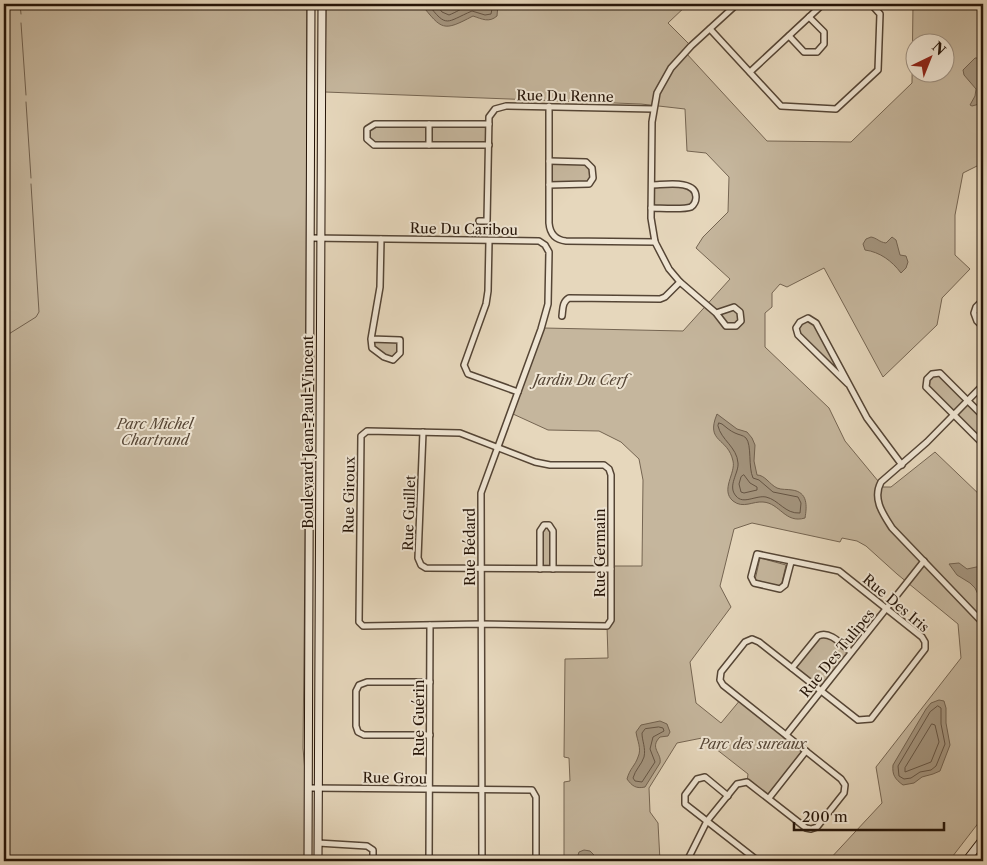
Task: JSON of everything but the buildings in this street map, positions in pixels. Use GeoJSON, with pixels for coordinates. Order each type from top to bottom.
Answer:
{"type":"FeatureCollection","features":[{"type":"Feature","properties":{"kind":"street","name":"Boulevard Jean-Paul-Vincent"},"geometry":{"type":"LineString","coordinates":[[308,861],[311,4]]}},
{"type":"Feature","properties":{"kind":"street","name":"Boulevard Jean-Paul-Vincent"},"geometry":{"type":"LineString","coordinates":[[318,861],[322,4]]}},
{"type":"Feature","properties":{"kind":"street"},"geometry":{"type":"LineString","coordinates":[[716,313],[734,307],[740,312],[740,321],[736,326],[726,326],[716,313],[680,282],[669,268],[655,242],[651,208],[652,122],[657,93],[671,68],[737,4]]}},
{"type":"Feature","properties":{"kind":"street"},"geometry":{"type":"LineString","coordinates":[[750,72],[823,4]]}},
{"type":"Feature","properties":{"kind":"street"},"geometry":{"type":"LineString","coordinates":[[710,29],[781,106],[836,109],[878,70],[880,14],[871,4]]}},
{"type":"Feature","properties":{"kind":"street"},"geometry":{"type":"LineString","coordinates":[[789,36],[804,52],[817,52],[824,44],[824,32],[809,17]]}},
{"type":"Feature","properties":{"kind":"street"},"geometry":{"type":"LineString","coordinates":[[549,106],[549,224],[554,236],[566,242],[655,242]]}},
{"type":"Feature","properties":{"kind":"street","name":"Rue Du Renne"},"geometry":{"type":"LineString","coordinates":[[489,124],[489,117],[498,107],[549,106],[653,109]]}},
{"type":"Feature","properties":{"kind":"street"},"geometry":{"type":"LineString","coordinates":[[479,221],[488,221],[489,145],[489,124],[375,124],[367,128],[367,139],[374,145],[489,145]]}},
{"type":"Feature","properties":{"kind":"street"},"geometry":{"type":"LineString","coordinates":[[429,124],[429,145]]}},
{"type":"Feature","properties":{"kind":"street"},"geometry":{"type":"LineString","coordinates":[[549,161],[586,162],[592,168],[593,178],[589,184],[549,185]]}},
{"type":"Feature","properties":{"kind":"street"},"geometry":{"type":"LineString","coordinates":[[651,208],[686,208],[692,206],[696,201],[696,192],[692,187],[686,185],[652,185]]}},
{"type":"Feature","properties":{"kind":"street","name":"Rue Du Caribou"},"geometry":{"type":"LineString","coordinates":[[310,238],[539,242],[545,245]]}},
{"type":"Feature","properties":{"kind":"street"},"geometry":{"type":"LineString","coordinates":[[371,339],[400,340],[400,353],[393,360],[384,357],[372,348],[371,339],[380,287],[381,239]]}},
{"type":"Feature","properties":{"kind":"street"},"geometry":{"type":"LineString","coordinates":[[489,241],[486,304],[464,365],[468,374],[518,392]]}},
{"type":"Feature","properties":{"kind":"street","name":"Rue Bédard"},"geometry":{"type":"LineString","coordinates":[[482,861],[481,493],[541,329],[548,304],[549,252],[545,245]]}},
{"type":"Feature","properties":{"kind":"street"},"geometry":{"type":"LineString","coordinates":[[562,316],[563,304],[569,298],[660,299],[665,297],[680,282]]}},
{"type":"Feature","properties":{"kind":"street"},"geometry":{"type":"LineString","coordinates":[[983,300],[976,307],[974,313],[977,321],[983,327]]}},
{"type":"Feature","properties":{"kind":"street"},"geometry":{"type":"LineString","coordinates":[[848,384],[798,335],[796,328],[800,322],[808,318],[816,323],[867,418],[902,465]]}},
{"type":"Feature","properties":{"kind":"street"},"geometry":{"type":"LineString","coordinates":[[983,416],[940,373],[932,374],[927,379],[926,387],[983,444]]}},
{"type":"Feature","properties":{"kind":"street"},"geometry":{"type":"LineString","coordinates":[[983,385],[902,465],[881,482],[877,499],[881,511],[892,528],[983,623]]}},
{"type":"Feature","properties":{"kind":"street","name":"Rue Giroux"},"geometry":{"type":"LineString","coordinates":[[430,625],[363,626],[359,622],[361,436],[367,431],[460,433],[498,446]]}},
{"type":"Feature","properties":{"kind":"street","name":"Rue Guillet"},"geometry":{"type":"LineString","coordinates":[[423,432],[418,558],[421,565],[426,568],[611,569]]}},
{"type":"Feature","properties":{"kind":"street","name":"Rue Germain"},"geometry":{"type":"LineString","coordinates":[[481,624],[607,626],[610,620],[611,475],[609,469],[604,465],[550,465],[535,462],[498,446]]}},
{"type":"Feature","properties":{"kind":"street"},"geometry":{"type":"LineString","coordinates":[[540,569],[540,531],[544,525],[549,525],[553,531],[552,569]]}},
{"type":"Feature","properties":{"kind":"street","name":"Rue Des Iris"},"geometry":{"type":"LineString","coordinates":[[791,562],[785,585],[780,589],[754,583],[751,577],[757,554],[840,572],[922,637],[925,642],[925,649],[871,719],[858,720],[821,691]]}},
{"type":"Feature","properties":{"kind":"street","name":"Rue Des Tulipes"},"geometry":{"type":"LineString","coordinates":[[786,735],[924,561]]}},
{"type":"Feature","properties":{"kind":"street"},"geometry":{"type":"LineString","coordinates":[[430,625],[481,624]]}},
{"type":"Feature","properties":{"kind":"street","name":"Rue Guérin"},"geometry":{"type":"LineString","coordinates":[[430,625],[430,861]]}},
{"type":"Feature","properties":{"kind":"street"},"geometry":{"type":"LineString","coordinates":[[792,668],[818,636],[822,634],[828,634],[851,652]]}},
{"type":"Feature","properties":{"kind":"street"},"geometry":{"type":"LineString","coordinates":[[687,861],[707,821],[737,784],[747,782],[806,828],[811,829],[817,827],[844,793],[845,785],[842,779],[723,685],[720,680],[721,672],[745,642],[752,639],[760,642],[821,691]]}},
{"type":"Feature","properties":{"kind":"street"},"geometry":{"type":"LineString","coordinates":[[430,682],[366,682],[359,685],[356,691],[356,726],[358,732],[364,735],[430,735]]}},
{"type":"Feature","properties":{"kind":"street"},"geometry":{"type":"LineString","coordinates":[[768,798],[806,751]]}},
{"type":"Feature","properties":{"kind":"street"},"geometry":{"type":"LineString","coordinates":[[728,796],[705,777],[697,779],[685,795],[685,804],[758,861]]}},
{"type":"Feature","properties":{"kind":"street","name":"Rue Grou"},"geometry":{"type":"LineString","coordinates":[[309,788],[532,790],[536,797],[536,861]]}},
{"type":"Feature","properties":{"kind":"street"},"geometry":{"type":"LineString","coordinates":[[966,861],[983,839]]}},
{"type":"Feature","properties":{"kind":"street"},"geometry":{"type":"LineString","coordinates":[[318,843],[367,846],[373,850],[373,861]]}},
{"type":"Feature","properties":{"kind":"green space","name":"Parc Michel Chartrand"},"geometry":{"type":"Polygon","coordinates":[[[4,4],[307,4],[307,360],[303,748],[305,772],[305,861],[4,861],[4,4]]]}},
{"type":"Feature","properties":{"kind":"green space"},"geometry":{"type":"Polygon","coordinates":[[[326,4],[688,4],[668,23],[691,46],[686,53],[767,141],[851,142],[912,82],[954,82],[954,32],[913,32],[913,4],[983,4],[983,163],[963,173],[955,215],[955,255],[970,269],[942,298],[937,325],[883,377],[824,268],[787,287],[780,284],[772,293],[772,307],[765,313],[765,347],[829,408],[845,441],[883,487],[891,487],[935,452],[983,498],[983,817],[949,861],[828,861],[882,803],[876,767],[961,658],[958,624],[866,546],[857,541],[842,538],[840,542],[752,523],[734,529],[720,586],[731,607],[690,662],[696,703],[721,723],[741,699],[806,751],[769,798],[747,782],[748,774],[702,738],[677,743],[649,788],[650,812],[658,823],[660,861],[564,861],[564,782],[570,781],[569,758],[564,757],[565,659],[608,658],[607,626],[611,620],[611,566],[642,566],[643,480],[639,459],[621,442],[599,431],[548,430],[513,414],[544,328],[683,331],[730,279],[696,248],[703,237],[728,212],[729,177],[706,153],[687,151],[685,109],[641,104],[325,92],[326,4]]]}},
{"type":"Feature","properties":{"kind":"green space"},"geometry":{"type":"Polygon","coordinates":[[[375,124],[489,124],[489,145],[374,145],[367,139],[367,129],[375,124]]]}},
{"type":"Feature","properties":{"kind":"green space"},"geometry":{"type":"Polygon","coordinates":[[[549,161],[586,162],[592,168],[593,178],[589,184],[549,185],[549,161]]]}},
{"type":"Feature","properties":{"kind":"green space"},"geometry":{"type":"Polygon","coordinates":[[[652,185],[686,185],[696,192],[692,206],[651,208],[652,185]]]}},
{"type":"Feature","properties":{"kind":"green space"},"geometry":{"type":"Polygon","coordinates":[[[808,318],[816,323],[848,384],[798,335],[796,328],[808,318]]]}},
{"type":"Feature","properties":{"kind":"green space"},"geometry":{"type":"Polygon","coordinates":[[[371,339],[400,340],[400,353],[393,360],[372,348],[371,339]]]}},
{"type":"Feature","properties":{"kind":"green space"},"geometry":{"type":"Polygon","coordinates":[[[940,373],[983,416],[983,444],[926,387],[927,379],[940,373]]]}},
{"type":"Feature","properties":{"kind":"green space"},"geometry":{"type":"Polygon","coordinates":[[[544,525],[549,525],[553,531],[553,569],[540,569],[540,531],[544,525]]]}},
{"type":"Feature","properties":{"kind":"green space"},"geometry":{"type":"Polygon","coordinates":[[[760,558],[786,565],[782,582],[779,586],[755,580],[760,558]]]}},
{"type":"Feature","properties":{"kind":"green space"},"geometry":{"type":"Polygon","coordinates":[[[828,634],[851,652],[821,691],[792,668],[818,636],[828,634]]]}},
{"type":"Feature","properties":{"kind":"water"},"geometry":{"type":"Polygon","coordinates":[[[421,4],[498,4],[497,16],[494,18],[485,20],[473,16],[455,25],[444,26],[434,19],[421,4]]]}},
{"type":"Feature","properties":{"kind":"water"},"geometry":{"type":"Polygon","coordinates":[[[975,58],[983,58],[983,103],[972,106],[970,105],[975,96],[976,89],[964,75],[963,70],[975,58]]]}},
{"type":"Feature","properties":{"kind":"water"},"geometry":{"type":"Polygon","coordinates":[[[871,237],[886,243],[892,237],[896,240],[900,255],[906,256],[908,262],[906,268],[901,273],[885,258],[865,250],[863,244],[866,239],[871,237]]]}},
{"type":"Feature","properties":{"kind":"water"},"geometry":{"type":"Polygon","coordinates":[[[717,414],[737,429],[747,432],[752,438],[755,445],[754,461],[757,475],[762,476],[777,488],[797,491],[804,497],[806,504],[805,518],[798,519],[787,516],[769,503],[740,504],[729,497],[728,487],[733,461],[727,448],[715,435],[714,423],[717,414]]]}},
{"type":"Feature","properties":{"kind":"water"},"geometry":{"type":"Polygon","coordinates":[[[959,563],[967,569],[983,567],[983,605],[975,588],[957,575],[949,564],[959,563]]]}},
{"type":"Feature","properties":{"kind":"water"},"geometry":{"type":"Polygon","coordinates":[[[939,700],[944,701],[946,708],[946,723],[950,745],[940,771],[922,777],[914,783],[903,785],[898,781],[893,772],[893,765],[926,709],[931,703],[939,700]]]}},
{"type":"Feature","properties":{"kind":"water"},"geometry":{"type":"Polygon","coordinates":[[[660,721],[667,724],[670,732],[668,736],[660,737],[656,744],[660,763],[645,787],[637,787],[627,779],[639,754],[636,732],[641,725],[660,721]]]}},
{"type":"Feature","properties":{"kind":"water"},"geometry":{"type":"Polygon","coordinates":[[[584,850],[590,851],[594,855],[594,861],[576,861],[579,852],[584,850]]]}},
{"type":"Feature","properties":{"kind":"waterway"},"geometry":{"type":"LineString","coordinates":[[20,4],[21,14]]}},
{"type":"Feature","properties":{"kind":"waterway"},"geometry":{"type":"LineString","coordinates":[[21,23],[26,95]]}},
{"type":"Feature","properties":{"kind":"waterway"},"geometry":{"type":"LineString","coordinates":[[26,102],[31,178]]}},
{"type":"Feature","properties":{"kind":"waterway"},"geometry":{"type":"LineString","coordinates":[[4,337],[36,317],[39,312],[31,184]]}},
{"type":"Feature","properties":{"kind":"park label","name":"Jardin Du Cerf"},"geometry":{"type":"Point","coordinates":[580,380]}},
{"type":"Feature","properties":{"kind":"park label","name":"Parc des sureaux"},"geometry":{"type":"Point","coordinates":[753,744]}}]}
